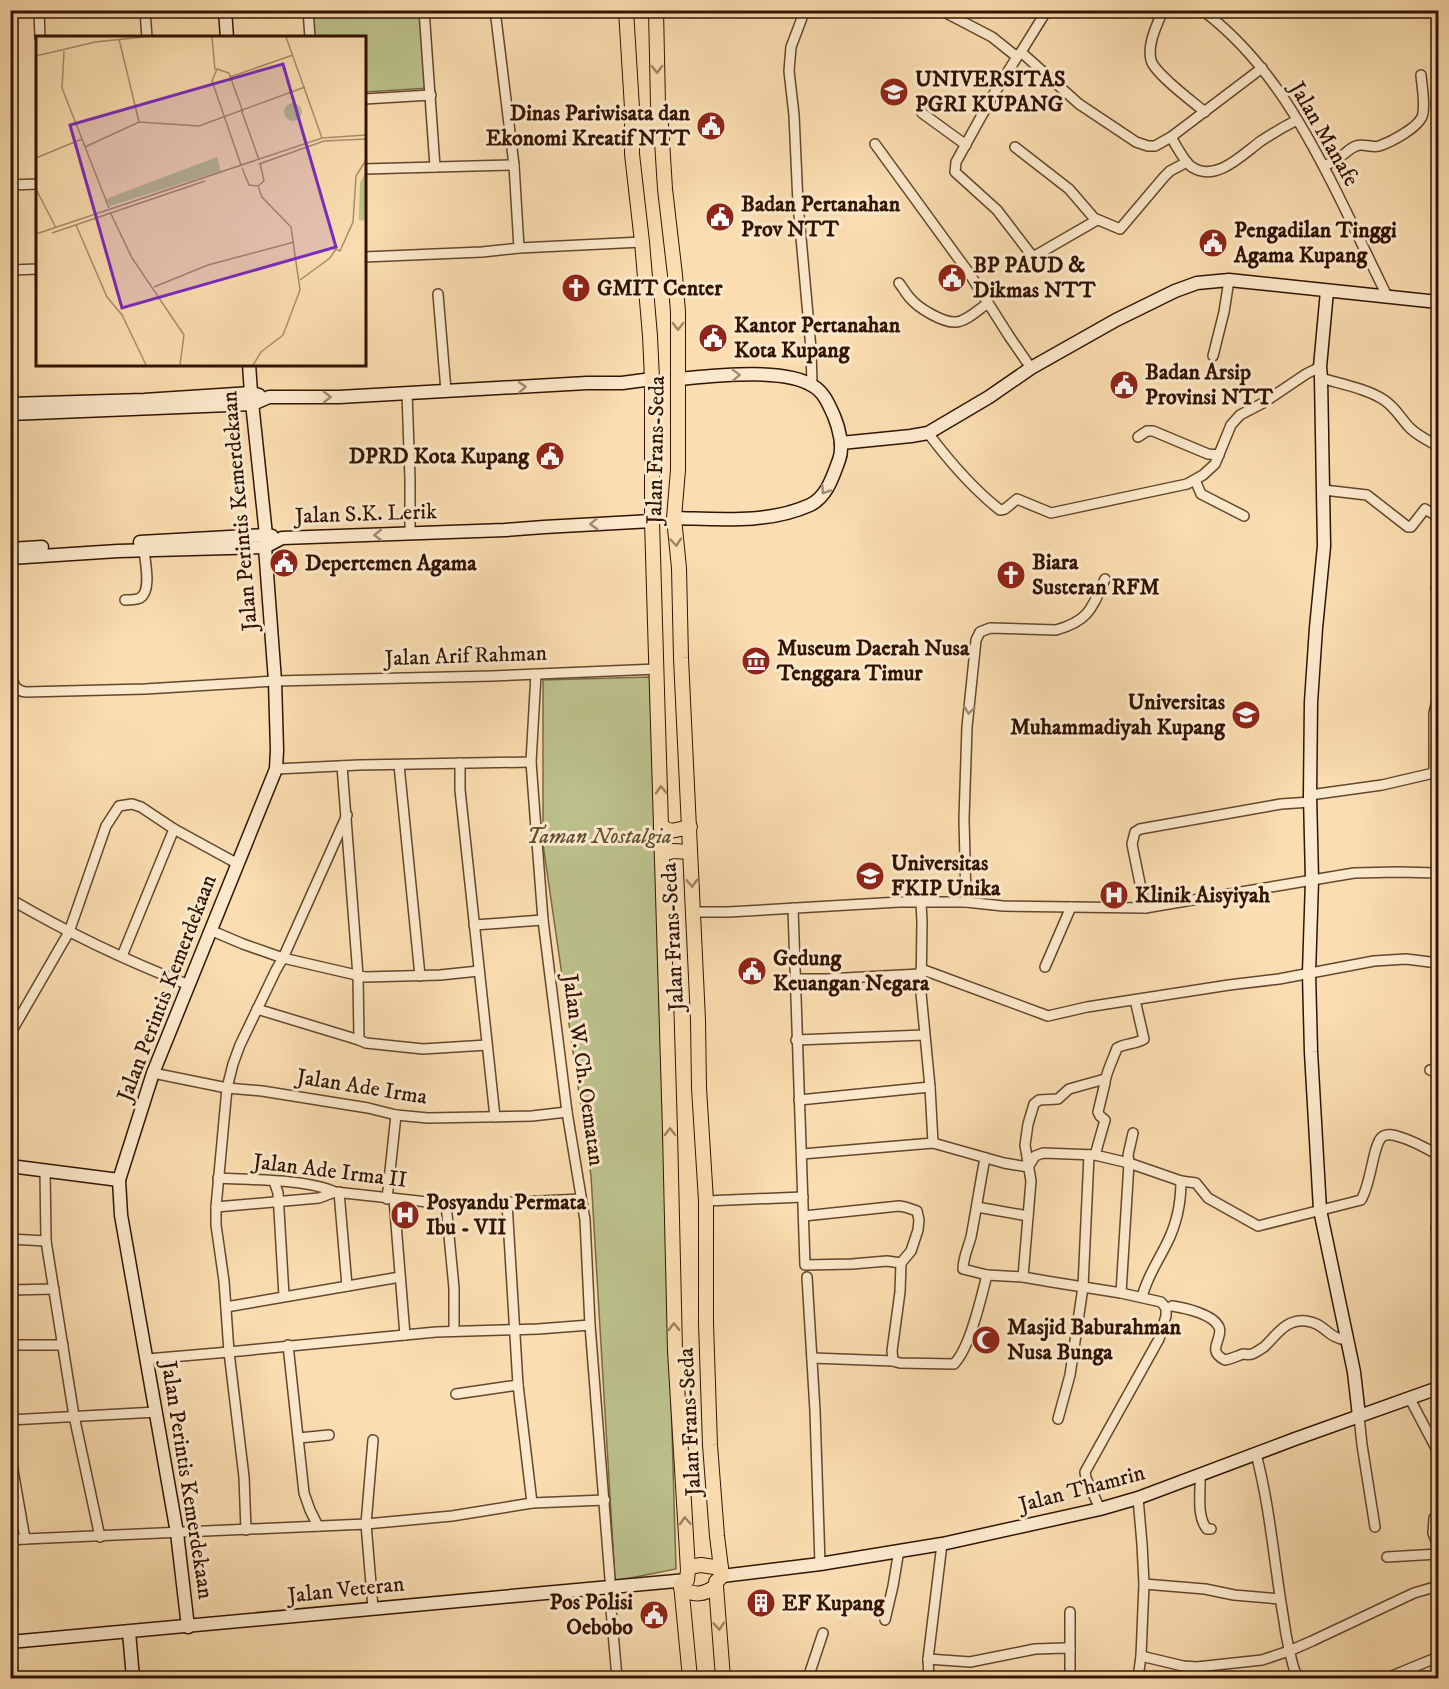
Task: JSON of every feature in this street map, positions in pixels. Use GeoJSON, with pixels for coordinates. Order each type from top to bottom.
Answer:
{"type":"FeatureCollection","features":[{"type":"Feature","properties":{"kind":"main road"},"geometry":{"type":"LineString","coordinates":[[225,10],[227,36]]}},
{"type":"Feature","properties":{"kind":"main road","name":"Jalan Frans-Seda"},"geometry":{"type":"LineString","coordinates":[[626,10],[632,108],[632,154],[642,242],[652,379],[652,521],[675,1350],[690,1678]]}},
{"type":"Feature","properties":{"kind":"main road","name":"Jalan Frans-Seda"},"geometry":{"type":"LineString","coordinates":[[656,10],[658,105],[678,312],[678,470],[674,518],[679,568],[699,1088],[706,1201],[706,1323],[710,1445],[720,1577],[723,1678]]}},
{"type":"Feature","properties":{"kind":"main road"},"geometry":{"type":"LineString","coordinates":[[632,108],[646,113],[658,105]]}},
{"type":"Feature","properties":{"kind":"main road"},"geometry":{"type":"LineString","coordinates":[[632,129],[643,122],[650,121],[661,125]]}},
{"type":"Feature","properties":{"kind":"main road"},"geometry":{"type":"LineString","coordinates":[[841,443],[928,433],[989,397],[1031,368],[1107,325],[1175,291],[1197,283],[1229,280],[1438,302]]}},
{"type":"Feature","properties":{"kind":"main road"},"geometry":{"type":"LineString","coordinates":[[1328,291],[1321,373],[1324,546],[1311,702],[1312,880],[1309,974],[1311,1052],[1320,1210],[1354,1372],[1359,1416]]}},
{"type":"Feature","properties":{"kind":"main road","name":"Jalan Perintis Kemerdekaan"},"geometry":{"type":"LineString","coordinates":[[188,1627],[177,1533],[121,1215],[119,1180],[153,1073],[276,769],[275,681],[266,541],[249,366]]}},
{"type":"Feature","properties":{"kind":"main road"},"geometry":{"type":"LineString","coordinates":[[674,518],[743,519],[782,514],[811,505],[829,485],[841,456],[836,420],[822,393],[812,385],[791,378],[771,376],[678,379]]}},
{"type":"Feature","properties":{"kind":"main road"},"geometry":{"type":"LineString","coordinates":[[10,414],[144,400],[339,397],[622,383],[652,379]]}},
{"type":"Feature","properties":{"kind":"main road"},"geometry":{"type":"LineString","coordinates":[[10,404],[85,406]]}},
{"type":"Feature","properties":{"kind":"main road","name":"Jalan S.K. Lerik"},"geometry":{"type":"LineString","coordinates":[[266,541],[282,538],[505,530],[652,521]]}},
{"type":"Feature","properties":{"kind":"main road"},"geometry":{"type":"LineString","coordinates":[[10,549],[266,541]]}},
{"type":"Feature","properties":{"kind":"main road"},"geometry":{"type":"LineString","coordinates":[[10,558],[266,541]]}},
{"type":"Feature","properties":{"kind":"main road"},"geometry":{"type":"LineString","coordinates":[[662,827],[671,831],[690,827]]}},
{"type":"Feature","properties":{"kind":"main road"},"geometry":{"type":"LineString","coordinates":[[663,854],[673,851],[690,852]]}},
{"type":"Feature","properties":{"kind":"main road"},"geometry":{"type":"LineString","coordinates":[[10,1166],[119,1180]]}},
{"type":"Feature","properties":{"kind":"main road","name":"Jalan Thamrin"},"geometry":{"type":"LineString","coordinates":[[720,1577],[820,1564],[942,1544],[1100,1509],[1138,1498],[1438,1388]]}},
{"type":"Feature","properties":{"kind":"main road"},"geometry":{"type":"LineString","coordinates":[[694,1565],[720,1577],[705,1593],[699,1594],[690,1593],[685,1579],[687,1567],[694,1565]]}},
{"type":"Feature","properties":{"kind":"main road","name":"Jalan Veteran"},"geometry":{"type":"LineString","coordinates":[[10,1642],[188,1627],[609,1583],[685,1579]]}},
{"type":"Feature","properties":{"kind":"main road"},"geometry":{"type":"LineString","coordinates":[[129,1632],[133,1678]]}},
{"type":"Feature","properties":{"kind":"street"},"geometry":{"type":"LineString","coordinates":[[39,10],[40,36]]}},
{"type":"Feature","properties":{"kind":"street"},"geometry":{"type":"LineString","coordinates":[[145,10],[147,36]]}},
{"type":"Feature","properties":{"kind":"street"},"geometry":{"type":"LineString","coordinates":[[308,10],[310,36]]}},
{"type":"Feature","properties":{"kind":"street"},"geometry":{"type":"LineString","coordinates":[[424,10],[435,166]]}},
{"type":"Feature","properties":{"kind":"street"},"geometry":{"type":"LineString","coordinates":[[495,10],[514,165],[519,248]]}},
{"type":"Feature","properties":{"kind":"street"},"geometry":{"type":"LineString","coordinates":[[805,10],[791,47],[789,71],[812,385]]}},
{"type":"Feature","properties":{"kind":"street"},"geometry":{"type":"LineString","coordinates":[[1033,257],[997,210],[954,172],[954,166],[1047,10]]}},
{"type":"Feature","properties":{"kind":"street"},"geometry":{"type":"LineString","coordinates":[[1163,10],[1150,46],[1150,59],[1158,71],[1204,112]]}},
{"type":"Feature","properties":{"kind":"street","name":"Jalan Manafe"},"geometry":{"type":"LineString","coordinates":[[1204,11],[1236,39],[1262,68],[1297,120],[1324,166],[1387,296]]}},
{"type":"Feature","properties":{"kind":"street"},"geometry":{"type":"LineString","coordinates":[[948,14],[1019,54],[1079,104],[1136,142],[1148,146],[1155,146],[1171,137],[1262,68]]}},
{"type":"Feature","properties":{"kind":"street"},"geometry":{"type":"LineString","coordinates":[[1324,166],[1343,156],[1355,146],[1381,146],[1417,124],[1423,113],[1421,75]]}},
{"type":"Feature","properties":{"kind":"street"},"geometry":{"type":"LineString","coordinates":[[366,99],[431,95]]}},
{"type":"Feature","properties":{"kind":"street"},"geometry":{"type":"LineString","coordinates":[[922,113],[966,145]]}},
{"type":"Feature","properties":{"kind":"street"},"geometry":{"type":"LineString","coordinates":[[1171,137],[1187,162],[1196,169],[1217,170],[1297,120]]}},
{"type":"Feature","properties":{"kind":"street"},"geometry":{"type":"LineString","coordinates":[[875,144],[969,273],[1031,368]]}},
{"type":"Feature","properties":{"kind":"street"},"geometry":{"type":"LineString","coordinates":[[1015,147],[1069,189],[1097,220],[1120,229],[1170,171],[1187,162]]}},
{"type":"Feature","properties":{"kind":"street"},"geometry":{"type":"LineString","coordinates":[[366,169],[514,165]]}},
{"type":"Feature","properties":{"kind":"street"},"geometry":{"type":"LineString","coordinates":[[10,185],[36,184]]}},
{"type":"Feature","properties":{"kind":"street"},"geometry":{"type":"LineString","coordinates":[[1010,269],[1097,220]]}},
{"type":"Feature","properties":{"kind":"street"},"geometry":{"type":"LineString","coordinates":[[366,257],[642,242]]}},
{"type":"Feature","properties":{"kind":"street"},"geometry":{"type":"LineString","coordinates":[[10,270],[36,269]]}},
{"type":"Feature","properties":{"kind":"street"},"geometry":{"type":"LineString","coordinates":[[1213,356],[1229,280]]}},
{"type":"Feature","properties":{"kind":"street"},"geometry":{"type":"LineString","coordinates":[[899,283],[912,300],[921,307],[953,322],[968,317],[988,303]]}},
{"type":"Feature","properties":{"kind":"street"},"geometry":{"type":"LineString","coordinates":[[438,294],[446,391]]}},
{"type":"Feature","properties":{"kind":"street"},"geometry":{"type":"LineString","coordinates":[[928,433],[950,463],[1000,510],[1005,510],[1017,499],[1047,512],[1173,488],[1195,480],[1210,470],[1219,455],[1231,425],[1240,416],[1306,374],[1321,373],[1375,395],[1393,407],[1409,427],[1438,446]]}},
{"type":"Feature","properties":{"kind":"street"},"geometry":{"type":"LineString","coordinates":[[407,393],[411,534]]}},
{"type":"Feature","properties":{"kind":"street"},"geometry":{"type":"LineString","coordinates":[[1138,437],[1147,431],[1157,432],[1208,454],[1219,455]]}},
{"type":"Feature","properties":{"kind":"street"},"geometry":{"type":"LineString","coordinates":[[1195,480],[1201,494],[1244,516]]}},
{"type":"Feature","properties":{"kind":"street"},"geometry":{"type":"LineString","coordinates":[[1324,490],[1367,495],[1408,527],[1411,527],[1425,509],[1438,517]]}},
{"type":"Feature","properties":{"kind":"street"},"geometry":{"type":"LineString","coordinates":[[125,600],[138,599],[146,588],[144,550]]}},
{"type":"Feature","properties":{"kind":"street"},"geometry":{"type":"LineString","coordinates":[[966,902],[964,819],[967,727],[976,640],[980,632],[990,628],[1056,630],[1066,627],[1091,610],[1105,579]]}},
{"type":"Feature","properties":{"kind":"street","name":"Jalan Arif Rahman"},"geometry":{"type":"LineString","coordinates":[[10,671],[16,689],[19,692],[26,692],[145,689],[275,681],[657,669]]}},
{"type":"Feature","properties":{"kind":"street","name":"Jalan W. Ch. Oematan"},"geometry":{"type":"LineString","coordinates":[[536,674],[531,762],[543,920],[567,1112],[585,1220],[590,1325],[617,1678]]}},
{"type":"Feature","properties":{"kind":"street"},"geometry":{"type":"LineString","coordinates":[[1145,908],[1132,844],[1135,832],[1140,829],[1436,773],[1434,713],[1438,697]]}},
{"type":"Feature","properties":{"kind":"street"},"geometry":{"type":"LineString","coordinates":[[276,769],[531,762]]}},
{"type":"Feature","properties":{"kind":"street"},"geometry":{"type":"LineString","coordinates":[[460,763],[460,790],[495,1117]]}},
{"type":"Feature","properties":{"kind":"street"},"geometry":{"type":"LineString","coordinates":[[399,765],[420,976]]}},
{"type":"Feature","properties":{"kind":"street"},"geometry":{"type":"LineString","coordinates":[[342,766],[358,976],[359,1040]]}},
{"type":"Feature","properties":{"kind":"street"},"geometry":{"type":"LineString","coordinates":[[10,1034],[69,932],[106,826],[120,806],[132,804],[141,807],[174,829],[238,864]]}},
{"type":"Feature","properties":{"kind":"street"},"geometry":{"type":"LineString","coordinates":[[246,1530],[244,1477],[216,1225],[226,1088],[240,1045],[284,958],[347,815]]}},
{"type":"Feature","properties":{"kind":"street"},"geometry":{"type":"LineString","coordinates":[[122,956],[174,829]]}},
{"type":"Feature","properties":{"kind":"street"},"geometry":{"type":"LineString","coordinates":[[693,912],[899,902],[1145,908],[1354,873],[1438,873]]}},
{"type":"Feature","properties":{"kind":"street"},"geometry":{"type":"LineString","coordinates":[[10,899],[69,932],[141,966],[189,985]]}},
{"type":"Feature","properties":{"kind":"street"},"geometry":{"type":"LineString","coordinates":[[921,903],[924,1035],[933,1143]]}},
{"type":"Feature","properties":{"kind":"street"},"geometry":{"type":"LineString","coordinates":[[1045,967],[1071,907]]}},
{"type":"Feature","properties":{"kind":"street"},"geometry":{"type":"LineString","coordinates":[[793,908],[805,1265],[887,1261],[901,1263]]}},
{"type":"Feature","properties":{"kind":"street"},"geometry":{"type":"LineString","coordinates":[[474,925],[543,920]]}},
{"type":"Feature","properties":{"kind":"street"},"geometry":{"type":"LineString","coordinates":[[210,930],[284,958],[358,976],[420,976],[479,971]]}},
{"type":"Feature","properties":{"kind":"street"},"geometry":{"type":"LineString","coordinates":[[796,979],[826,979],[921,971],[1048,1016],[1087,1007],[1229,985],[1279,980],[1374,961],[1406,959],[1438,963]]}},
{"type":"Feature","properties":{"kind":"street"},"geometry":{"type":"LineString","coordinates":[[1058,1419],[1070,1375],[1083,1287],[1092,1155],[1106,1120],[1098,1112],[1106,1083],[1105,1079],[1118,1046],[1144,1039],[1136,1000]]}},
{"type":"Feature","properties":{"kind":"street"},"geometry":{"type":"LineString","coordinates":[[257,1009],[366,1042],[423,1049],[488,1045]]}},
{"type":"Feature","properties":{"kind":"street"},"geometry":{"type":"LineString","coordinates":[[796,1040],[924,1035]]}},
{"type":"Feature","properties":{"kind":"street","name":"Jalan Ade Irma"},"geometry":{"type":"LineString","coordinates":[[153,1073],[226,1088],[262,1091],[357,1106],[396,1115],[428,1118],[495,1117],[567,1112]]}},
{"type":"Feature","properties":{"kind":"street"},"geometry":{"type":"LineString","coordinates":[[1023,1277],[1031,1181],[1026,1145],[1028,1124],[1034,1104],[1039,1100],[1058,1099],[1069,1089],[1105,1079]]}},
{"type":"Feature","properties":{"kind":"street"},"geometry":{"type":"LineString","coordinates":[[799,1100],[930,1087]]}},
{"type":"Feature","properties":{"kind":"street"},"geometry":{"type":"LineString","coordinates":[[396,1115],[391,1199],[405,1335]]}},
{"type":"Feature","properties":{"kind":"street"},"geometry":{"type":"LineString","coordinates":[[1121,1293],[1130,1163],[1128,1155],[1133,1133]]}},
{"type":"Feature","properties":{"kind":"street"},"geometry":{"type":"LineString","coordinates":[[1028,1167],[1035,1156],[1043,1153],[1092,1155],[1130,1163],[1181,1181],[1196,1183],[1208,1198],[1256,1226],[1361,1200],[1367,1190],[1378,1142],[1384,1136],[1404,1138],[1438,1155]]}},
{"type":"Feature","properties":{"kind":"street"},"geometry":{"type":"LineString","coordinates":[[802,1154],[933,1143],[985,1158],[1028,1167]]}},
{"type":"Feature","properties":{"kind":"street"},"geometry":{"type":"LineString","coordinates":[[985,1158],[964,1270],[1121,1293],[1161,1302],[1166,1308],[1159,1339],[1085,1472],[1100,1509]]}},
{"type":"Feature","properties":{"kind":"street"},"geometry":{"type":"LineString","coordinates":[[45,1170],[46,1241],[74,1416],[100,1537]]}},
{"type":"Feature","properties":{"kind":"street","name":"Jalan Ade Irma II"},"geometry":{"type":"LineString","coordinates":[[218,1178],[274,1181],[326,1187],[337,1192],[446,1204],[581,1199]]}},
{"type":"Feature","properties":{"kind":"street"},"geometry":{"type":"LineString","coordinates":[[274,1181],[277,1188],[284,1296]]}},
{"type":"Feature","properties":{"kind":"street"},"geometry":{"type":"LineString","coordinates":[[1142,1297],[1149,1276],[1172,1229],[1180,1198],[1181,1181]]}},
{"type":"Feature","properties":{"kind":"street"},"geometry":{"type":"LineString","coordinates":[[216,1207],[319,1198],[337,1192],[347,1286]]}},
{"type":"Feature","properties":{"kind":"street"},"geometry":{"type":"LineString","coordinates":[[706,1201],[803,1197]]}},
{"type":"Feature","properties":{"kind":"street"},"geometry":{"type":"LineString","coordinates":[[507,1203],[518,1385],[532,1503]]}},
{"type":"Feature","properties":{"kind":"street"},"geometry":{"type":"LineString","coordinates":[[446,1204],[454,1288],[454,1331]]}},
{"type":"Feature","properties":{"kind":"street"},"geometry":{"type":"LineString","coordinates":[[804,1216],[899,1206],[917,1211],[920,1220],[918,1230],[911,1251],[901,1263],[900,1292],[892,1351],[893,1361]]}},
{"type":"Feature","properties":{"kind":"street"},"geometry":{"type":"LineString","coordinates":[[977,1208],[1028,1216]]}},
{"type":"Feature","properties":{"kind":"street"},"geometry":{"type":"LineString","coordinates":[[10,1239],[46,1241]]}},
{"type":"Feature","properties":{"kind":"street"},"geometry":{"type":"LineString","coordinates":[[812,1358],[900,1363],[956,1363],[963,1352],[987,1275]]}},
{"type":"Feature","properties":{"kind":"street"},"geometry":{"type":"LineString","coordinates":[[226,1307],[400,1277]]}},
{"type":"Feature","properties":{"kind":"street"},"geometry":{"type":"LineString","coordinates":[[807,1277],[820,1564]]}},
{"type":"Feature","properties":{"kind":"street"},"geometry":{"type":"LineString","coordinates":[[10,1290],[54,1289]]}},
{"type":"Feature","properties":{"kind":"street"},"geometry":{"type":"LineString","coordinates":[[1172,1306],[1203,1314],[1217,1324],[1220,1333],[1216,1350],[1225,1360],[1251,1354],[1263,1347],[1282,1328],[1300,1321],[1321,1326],[1336,1339],[1347,1340]]}},
{"type":"Feature","properties":{"kind":"street"},"geometry":{"type":"LineString","coordinates":[[147,1359],[454,1331],[590,1325]]}},
{"type":"Feature","properties":{"kind":"street"},"geometry":{"type":"LineString","coordinates":[[10,1345],[63,1345]]}},
{"type":"Feature","properties":{"kind":"street"},"geometry":{"type":"LineString","coordinates":[[288,1346],[304,1493],[318,1526]]}},
{"type":"Feature","properties":{"kind":"street"},"geometry":{"type":"LineString","coordinates":[[456,1395],[518,1385]]}},
{"type":"Feature","properties":{"kind":"street"},"geometry":{"type":"LineString","coordinates":[[1410,1399],[1438,1452]]}},
{"type":"Feature","properties":{"kind":"street"},"geometry":{"type":"LineString","coordinates":[[10,1420],[157,1412]]}},
{"type":"Feature","properties":{"kind":"street"},"geometry":{"type":"LineString","coordinates":[[1359,1416],[1375,1527]]}},
{"type":"Feature","properties":{"kind":"street"},"geometry":{"type":"LineString","coordinates":[[299,1438],[329,1435]]}},
{"type":"Feature","properties":{"kind":"street"},"geometry":{"type":"LineString","coordinates":[[373,1440],[366,1524],[373,1608]]}},
{"type":"Feature","properties":{"kind":"street"},"geometry":{"type":"LineString","coordinates":[[10,1453],[25,1539]]}},
{"type":"Feature","properties":{"kind":"street"},"geometry":{"type":"LineString","coordinates":[[1256,1454],[1265,1495],[1289,1651],[1297,1678]]}},
{"type":"Feature","properties":{"kind":"street"},"geometry":{"type":"LineString","coordinates":[[1200,1475],[1201,1520],[1205,1527],[1211,1529]]}},
{"type":"Feature","properties":{"kind":"street"},"geometry":{"type":"LineString","coordinates":[[1138,1498],[1144,1584],[1138,1678]]}},
{"type":"Feature","properties":{"kind":"street"},"geometry":{"type":"LineString","coordinates":[[10,1540],[366,1524],[452,1516],[532,1503],[605,1500]]}},
{"type":"Feature","properties":{"kind":"street"},"geometry":{"type":"LineString","coordinates":[[1438,1514],[1434,1518],[1433,1533],[1438,1546]]}},
{"type":"Feature","properties":{"kind":"street"},"geometry":{"type":"LineString","coordinates":[[929,1678],[928,1659],[942,1544]]}},
{"type":"Feature","properties":{"kind":"street"},"geometry":{"type":"LineString","coordinates":[[885,1620],[899,1550]]}},
{"type":"Feature","properties":{"kind":"street"},"geometry":{"type":"LineString","coordinates":[[1387,1557],[1438,1554]]}},
{"type":"Feature","properties":{"kind":"street"},"geometry":{"type":"LineString","coordinates":[[1144,1584],[1280,1599]]}},
{"type":"Feature","properties":{"kind":"street"},"geometry":{"type":"LineString","coordinates":[[1141,1656],[1197,1667],[1262,1660],[1289,1651],[1414,1593],[1438,1586]]}},
{"type":"Feature","properties":{"kind":"street"},"geometry":{"type":"LineString","coordinates":[[1070,1612],[1070,1678]]}},
{"type":"Feature","properties":{"kind":"street"},"geometry":{"type":"LineString","coordinates":[[808,1678],[823,1633]]}},
{"type":"Feature","properties":{"kind":"street"},"geometry":{"type":"LineString","coordinates":[[928,1659],[970,1662],[1042,1648],[1070,1649]]}},
{"type":"Feature","properties":{"kind":"street"},"geometry":{"type":"LineString","coordinates":[[1387,1678],[1438,1657]]}},
{"type":"Feature","properties":{"kind":"green space"},"geometry":{"type":"Polygon","coordinates":[[[312,11],[422,11],[430,88],[366,92],[366,36],[314,36],[312,11]]]}},
{"type":"Feature","properties":{"kind":"green space","name":"Taman Nostalgia"},"geometry":{"type":"Polygon","coordinates":[[[650,677],[676,1569],[615,1581],[591,1176],[543,844],[543,680],[650,677]]]}},
{"type":"Feature","properties":{"kind":"place","name":"UNIVERSITAS PGRI KUPANG"},"geometry":{"type":"Point","coordinates":[894,92]}},
{"type":"Feature","properties":{"kind":"place","name":"Dinas Pariwisata dan Ekonomi Kreatif NTT"},"geometry":{"type":"Point","coordinates":[711,126]}},
{"type":"Feature","properties":{"kind":"place","name":"Badan Pertanahan Prov NTT"},"geometry":{"type":"Point","coordinates":[720,217]}},
{"type":"Feature","properties":{"kind":"place","name":"Pengadilan Tinggi Agama Kupang"},"geometry":{"type":"Point","coordinates":[1213,243]}},
{"type":"Feature","properties":{"kind":"place","name":"BP PAUD & Dikmas NTT"},"geometry":{"type":"Point","coordinates":[952,278]}},
{"type":"Feature","properties":{"kind":"place","name":"GMIT Center"},"geometry":{"type":"Point","coordinates":[576,288]}},
{"type":"Feature","properties":{"kind":"place","name":"Kantor Pertanahan Kota Kupang"},"geometry":{"type":"Point","coordinates":[713,338]}},
{"type":"Feature","properties":{"kind":"place","name":"Badan Arsip Provinsi NTT"},"geometry":{"type":"Point","coordinates":[1124,385]}},
{"type":"Feature","properties":{"kind":"place","name":"DPRD Kota Kupang"},"geometry":{"type":"Point","coordinates":[550,456]}},
{"type":"Feature","properties":{"kind":"place","name":"Depertemen Agama"},"geometry":{"type":"Point","coordinates":[284,563]}},
{"type":"Feature","properties":{"kind":"place","name":"Biara Susteran RFM"},"geometry":{"type":"Point","coordinates":[1011,575]}},
{"type":"Feature","properties":{"kind":"place","name":"Museum Daerah Nusa Tenggara Timur"},"geometry":{"type":"Point","coordinates":[756,661]}},
{"type":"Feature","properties":{"kind":"place","name":"Universitas Muhammadiyah Kupang"},"geometry":{"type":"Point","coordinates":[1246,715]}},
{"type":"Feature","properties":{"kind":"place","name":"Universitas FKIP Unika"},"geometry":{"type":"Point","coordinates":[870,876]}},
{"type":"Feature","properties":{"kind":"place","name":"Klinik Aisyiyah"},"geometry":{"type":"Point","coordinates":[1114,895]}},
{"type":"Feature","properties":{"kind":"place","name":"Gedung Keuangan Negara"},"geometry":{"type":"Point","coordinates":[752,971]}},
{"type":"Feature","properties":{"kind":"place","name":"Posyandu Permata Ibu - VII"},"geometry":{"type":"Point","coordinates":[405,1215]}},
{"type":"Feature","properties":{"kind":"place","name":"Masjid Baburahman Nusa Bunga"},"geometry":{"type":"Point","coordinates":[986,1340]}},
{"type":"Feature","properties":{"kind":"place","name":"EF Kupang"},"geometry":{"type":"Point","coordinates":[761,1603]}},
{"type":"Feature","properties":{"kind":"place","name":"Pos Polisi Oebobo"},"geometry":{"type":"Point","coordinates":[654,1615]}}]}
